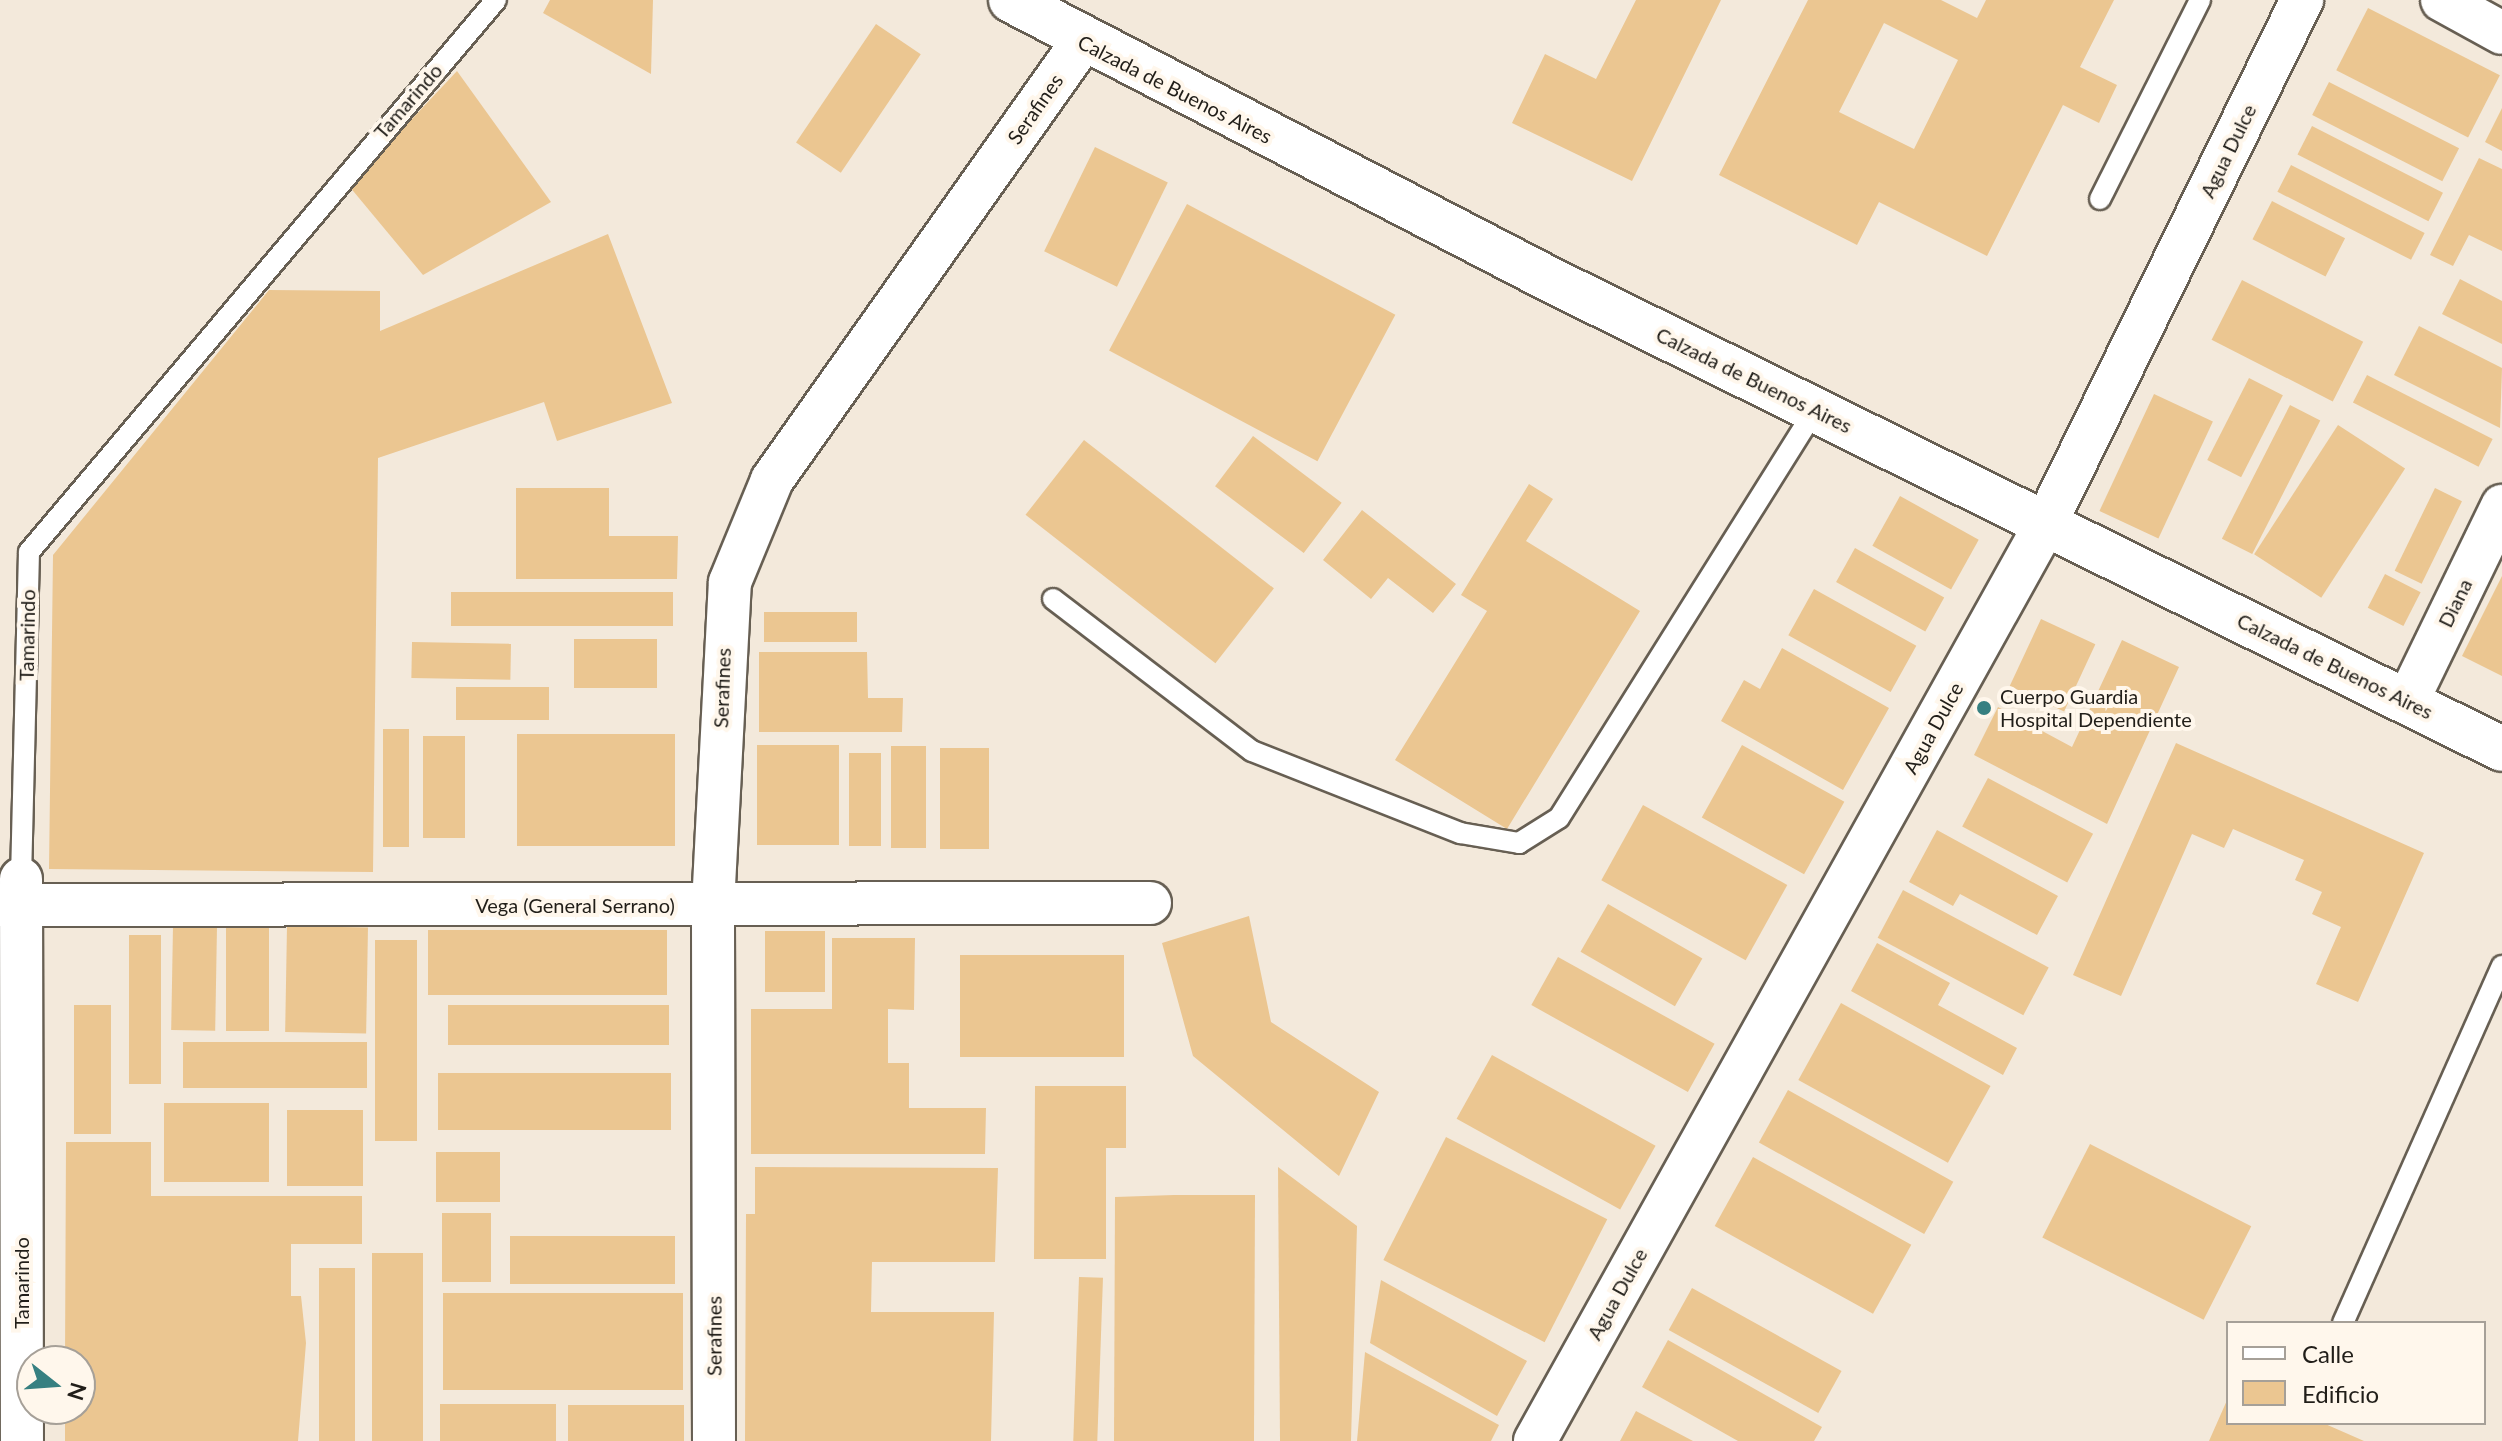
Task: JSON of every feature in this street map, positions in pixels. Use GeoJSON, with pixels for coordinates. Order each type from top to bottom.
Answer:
{"type":"FeatureCollection","features":[{"type":"Feature","properties":{"kind":"street","name":"Calzada de Buenos Aires"},"geometry":{"type":"LineString","coordinates":[[1011,0],[1082,42],[2045,525],[2408,700],[2502,749]]}},
{"type":"Feature","properties":{"kind":"street","name":"Agua Dulce"},"geometry":{"type":"LineString","coordinates":[[1535,1441],[2045,525],[2302,0]]}},
{"type":"Feature","properties":{"kind":"street"},"geometry":{"type":"LineString","coordinates":[[2442,0],[2502,33]]}},
{"type":"Feature","properties":{"kind":"street","name":"Serafines"},"geometry":{"type":"LineString","coordinates":[[714,1441],[713,905],[725,620],[754,513],[1082,42]]}},
{"type":"Feature","properties":{"kind":"street","name":"Diana"},"geometry":{"type":"LineString","coordinates":[[2408,700],[2502,506]]}},
{"type":"Feature","properties":{"kind":"street","name":"Vega (General Serrano)"},"geometry":{"type":"LineString","coordinates":[[14,896],[713,905],[1150,903]]}},
{"type":"Feature","properties":{"kind":"street","name":"Tamarindo"},"geometry":{"type":"LineString","coordinates":[[14,896],[22,1441]]}},
{"type":"Feature","properties":{"kind":"lane","name":"Tamarindo"},"geometry":{"type":"LineString","coordinates":[[14,896],[29,552],[496,0]]}},
{"type":"Feature","properties":{"kind":"lane"},"geometry":{"type":"LineString","coordinates":[[2100,199],[2200,0]]}},
{"type":"Feature","properties":{"kind":"lane"},"geometry":{"type":"LineString","coordinates":[[1053,599],[1252,751],[1460,833],[1519,843],[1559,818],[1815,410]]}},
{"type":"Feature","properties":{"kind":"lane"},"geometry":{"type":"LineString","coordinates":[[2344,1321],[2502,966]]}},
{"type":"Feature","properties":{"kind":"building"},"geometry":{"type":"Polygon","coordinates":[[[550,0],[653,0],[651,74],[543,13],[550,0]]]}},
{"type":"Feature","properties":{"kind":"building"},"geometry":{"type":"Polygon","coordinates":[[[1636,0],[1721,0],[1632,181],[1512,123],[1545,54],[1596,79],[1636,0]]]}},
{"type":"Feature","properties":{"kind":"building"},"geometry":{"type":"Polygon","coordinates":[[[1808,0],[1941,0],[1977,18],[1986,0],[2114,0],[2080,67],[2117,85],[2099,123],[2063,105],[1987,256],[1879,202],[1857,245],[1719,175],[1808,0]],[[1884,23],[1839,112],[1914,149],[1958,60],[1884,23]]]}},
{"type":"Feature","properties":{"kind":"building"},"geometry":{"type":"Polygon","coordinates":[[[2368,8],[2500,75],[2468,138],[2336,70],[2368,8]]]}},
{"type":"Feature","properties":{"kind":"building"},"geometry":{"type":"Polygon","coordinates":[[[876,24],[921,54],[841,173],[796,143],[876,24]]]}},
{"type":"Feature","properties":{"kind":"building"},"geometry":{"type":"Polygon","coordinates":[[[457,71],[551,202],[423,275],[349,186],[457,71]]]}},
{"type":"Feature","properties":{"kind":"building"},"geometry":{"type":"Polygon","coordinates":[[[2329,82],[2459,148],[2442,181],[2312,115],[2329,82]]]}},
{"type":"Feature","properties":{"kind":"building"},"geometry":{"type":"Polygon","coordinates":[[[2502,108],[2502,151],[2485,142],[2502,108]]]}},
{"type":"Feature","properties":{"kind":"building"},"geometry":{"type":"Polygon","coordinates":[[[2312,126],[2443,193],[2428,221],[2297,155],[2312,126]]]}},
{"type":"Feature","properties":{"kind":"building"},"geometry":{"type":"Polygon","coordinates":[[[1095,147],[1168,183],[1117,287],[1044,251],[1095,147]]]}},
{"type":"Feature","properties":{"kind":"building"},"geometry":{"type":"Polygon","coordinates":[[[2479,158],[2502,169],[2502,251],[2469,235],[2453,266],[2430,255],[2479,158]]]}},
{"type":"Feature","properties":{"kind":"building"},"geometry":{"type":"Polygon","coordinates":[[[2291,165],[2425,233],[2411,260],[2277,192],[2291,165]]]}},
{"type":"Feature","properties":{"kind":"building"},"geometry":{"type":"Polygon","coordinates":[[[2272,201],[2345,238],[2326,277],[2252,239],[2272,201]]]}},
{"type":"Feature","properties":{"kind":"building"},"geometry":{"type":"Polygon","coordinates":[[[1187,204],[1395,315],[1317,461],[1109,351],[1187,204]]]}},
{"type":"Feature","properties":{"kind":"building"},"geometry":{"type":"Polygon","coordinates":[[[608,234],[672,403],[557,441],[544,402],[378,458],[373,872],[49,869],[53,555],[269,290],[380,291],[380,331],[608,234]]]}},
{"type":"Feature","properties":{"kind":"building"},"geometry":{"type":"Polygon","coordinates":[[[2460,279],[2502,301],[2502,344],[2442,314],[2460,279]]]}},
{"type":"Feature","properties":{"kind":"building"},"geometry":{"type":"Polygon","coordinates":[[[2242,280],[2363,342],[2333,401],[2212,340],[2242,280]]]}},
{"type":"Feature","properties":{"kind":"building"},"geometry":{"type":"Polygon","coordinates":[[[2419,326],[2502,368],[2500,428],[2394,375],[2419,326]]]}},
{"type":"Feature","properties":{"kind":"building"},"geometry":{"type":"Polygon","coordinates":[[[2367,375],[2493,439],[2479,467],[2353,403],[2367,375]]]}},
{"type":"Feature","properties":{"kind":"building"},"geometry":{"type":"Polygon","coordinates":[[[2249,378],[2283,395],[2241,477],[2207,460],[2249,378]]]}},
{"type":"Feature","properties":{"kind":"building"},"geometry":{"type":"Polygon","coordinates":[[[2154,394],[2213,421],[2158,538],[2099,511],[2154,394]]]}},
{"type":"Feature","properties":{"kind":"building"},"geometry":{"type":"Polygon","coordinates":[[[2290,405],[2320,420],[2252,554],[2222,539],[2290,405]]]}},
{"type":"Feature","properties":{"kind":"building"},"geometry":{"type":"Polygon","coordinates":[[[2338,425],[2405,469],[2321,598],[2254,554],[2338,425]]]}},
{"type":"Feature","properties":{"kind":"building"},"geometry":{"type":"Polygon","coordinates":[[[1253,436],[1342,503],[1304,553],[1215,486],[1253,436]]]}},
{"type":"Feature","properties":{"kind":"building"},"geometry":{"type":"Polygon","coordinates":[[[1084,440],[1274,588],[1215,663],[1026,515],[1084,440]]]}},
{"type":"Feature","properties":{"kind":"building"},"geometry":{"type":"Polygon","coordinates":[[[1529,484],[1553,499],[1526,541],[1640,611],[1507,829],[1395,760],[1487,611],[1461,595],[1529,484]]]}},
{"type":"Feature","properties":{"kind":"building"},"geometry":{"type":"Polygon","coordinates":[[[516,488],[609,488],[609,536],[678,536],[677,579],[516,579],[516,488]]]}},
{"type":"Feature","properties":{"kind":"building"},"geometry":{"type":"Polygon","coordinates":[[[2435,488],[2462,501],[2422,584],[2395,571],[2435,488]]]}},
{"type":"Feature","properties":{"kind":"building"},"geometry":{"type":"Polygon","coordinates":[[[1900,496],[1979,540],[1951,589],[1872,546],[1900,496]]]}},
{"type":"Feature","properties":{"kind":"building"},"geometry":{"type":"Polygon","coordinates":[[[1362,510],[1456,584],[1433,613],[1388,578],[1371,599],[1323,560],[1362,510]]]}},
{"type":"Feature","properties":{"kind":"building"},"geometry":{"type":"Polygon","coordinates":[[[1855,548],[1944,597],[1925,632],[1836,582],[1855,548]]]}},
{"type":"Feature","properties":{"kind":"building"},"geometry":{"type":"Polygon","coordinates":[[[2385,574],[2421,592],[2403,626],[2368,608],[2385,574]]]}},
{"type":"Feature","properties":{"kind":"building"},"geometry":{"type":"Polygon","coordinates":[[[2502,576],[2502,676],[2462,656],[2502,576]]]}},
{"type":"Feature","properties":{"kind":"building"},"geometry":{"type":"Polygon","coordinates":[[[1814,589],[1916,646],[1891,692],[1788,635],[1814,589]]]}},
{"type":"Feature","properties":{"kind":"building"},"geometry":{"type":"Polygon","coordinates":[[[451,592],[673,592],[673,626],[451,626],[451,592]]]}},
{"type":"Feature","properties":{"kind":"building"},"geometry":{"type":"Polygon","coordinates":[[[764,612],[857,612],[857,642],[764,642],[764,612]]]}},
{"type":"Feature","properties":{"kind":"building"},"geometry":{"type":"Polygon","coordinates":[[[2041,619],[2095,644],[2064,711],[2010,686],[2041,619]]]}},
{"type":"Feature","properties":{"kind":"building"},"geometry":{"type":"Polygon","coordinates":[[[574,639],[657,639],[657,688],[574,688],[574,639]]]}},
{"type":"Feature","properties":{"kind":"building"},"geometry":{"type":"Polygon","coordinates":[[[2122,640],[2179,667],[2107,824],[1974,755],[1998,707],[2072,747],[2122,640]]]}},
{"type":"Feature","properties":{"kind":"building"},"geometry":{"type":"Polygon","coordinates":[[[412,642],[511,644],[510,680],[411,678],[412,642]]]}},
{"type":"Feature","properties":{"kind":"building"},"geometry":{"type":"Polygon","coordinates":[[[1782,648],[1889,708],[1843,790],[1721,721],[1744,680],[1760,689],[1782,648]]]}},
{"type":"Feature","properties":{"kind":"building"},"geometry":{"type":"Polygon","coordinates":[[[759,652],[867,652],[868,698],[903,698],[902,732],[759,732],[759,652]]]}},
{"type":"Feature","properties":{"kind":"building"},"geometry":{"type":"Polygon","coordinates":[[[456,687],[549,687],[549,720],[456,720],[456,687]]]}},
{"type":"Feature","properties":{"kind":"building"},"geometry":{"type":"Polygon","coordinates":[[[383,729],[409,729],[409,847],[383,847],[383,729]]]}},
{"type":"Feature","properties":{"kind":"building"},"geometry":{"type":"Polygon","coordinates":[[[517,734],[675,734],[675,846],[517,846],[517,734]]]}},
{"type":"Feature","properties":{"kind":"building"},"geometry":{"type":"Polygon","coordinates":[[[423,736],[465,736],[465,838],[423,838],[423,736]]]}},
{"type":"Feature","properties":{"kind":"building"},"geometry":{"type":"Polygon","coordinates":[[[2176,743],[2424,853],[2358,1002],[2316,984],[2341,927],[2312,914],[2322,892],[2295,880],[2304,860],[2233,829],[2224,848],[2192,834],[2121,996],[2073,975],[2176,743]]]}},
{"type":"Feature","properties":{"kind":"building"},"geometry":{"type":"Polygon","coordinates":[[[757,745],[839,745],[839,845],[757,845],[757,745]]]}},
{"type":"Feature","properties":{"kind":"building"},"geometry":{"type":"Polygon","coordinates":[[[1742,745],[1844,802],[1804,874],[1702,818],[1742,745]]]}},
{"type":"Feature","properties":{"kind":"building"},"geometry":{"type":"Polygon","coordinates":[[[891,746],[926,746],[926,848],[891,848],[891,746]]]}},
{"type":"Feature","properties":{"kind":"building"},"geometry":{"type":"Polygon","coordinates":[[[940,748],[989,748],[989,849],[940,849],[940,748]]]}},
{"type":"Feature","properties":{"kind":"building"},"geometry":{"type":"Polygon","coordinates":[[[849,753],[881,753],[881,846],[849,846],[849,753]]]}},
{"type":"Feature","properties":{"kind":"building"},"geometry":{"type":"Polygon","coordinates":[[[1988,778],[2093,834],[2067,882],[1962,827],[1988,778]]]}},
{"type":"Feature","properties":{"kind":"building"},"geometry":{"type":"Polygon","coordinates":[[[1643,805],[1787,885],[1746,960],[1601,880],[1643,805]]]}},
{"type":"Feature","properties":{"kind":"building"},"geometry":{"type":"Polygon","coordinates":[[[1937,830],[2058,896],[2037,935],[1960,894],[1953,906],[1909,882],[1937,830]]]}},
{"type":"Feature","properties":{"kind":"building"},"geometry":{"type":"Polygon","coordinates":[[[1903,890],[2049,967],[2023,1015],[1878,938],[1903,890]]]}},
{"type":"Feature","properties":{"kind":"building"},"geometry":{"type":"Polygon","coordinates":[[[1608,904],[1702,958],[1675,1006],[1580,952],[1608,904]]]}},
{"type":"Feature","properties":{"kind":"building"},"geometry":{"type":"Polygon","coordinates":[[[1249,916],[1271,1022],[1379,1092],[1339,1176],[1193,1056],[1162,943],[1249,916]]]}},
{"type":"Feature","properties":{"kind":"building"},"geometry":{"type":"Polygon","coordinates":[[[226,924],[269,924],[269,1031],[226,1031],[226,924]]]}},
{"type":"Feature","properties":{"kind":"building"},"geometry":{"type":"Polygon","coordinates":[[[173,926],[217,927],[215,1031],[171,1030],[173,926]]]}},
{"type":"Feature","properties":{"kind":"building"},"geometry":{"type":"Polygon","coordinates":[[[287,926],[368,927],[366,1033],[285,1032],[287,926]]]}},
{"type":"Feature","properties":{"kind":"building"},"geometry":{"type":"Polygon","coordinates":[[[428,930],[667,930],[667,995],[428,995],[428,930]]]}},
{"type":"Feature","properties":{"kind":"building"},"geometry":{"type":"Polygon","coordinates":[[[765,931],[825,931],[825,992],[765,992],[765,931]]]}},
{"type":"Feature","properties":{"kind":"building"},"geometry":{"type":"Polygon","coordinates":[[[129,935],[161,935],[161,1084],[129,1084],[129,935]]]}},
{"type":"Feature","properties":{"kind":"building"},"geometry":{"type":"Polygon","coordinates":[[[832,938],[915,938],[914,1010],[888,1009],[888,1063],[909,1063],[909,1108],[986,1108],[985,1154],[751,1154],[751,1009],[832,1009],[832,938]]]}},
{"type":"Feature","properties":{"kind":"building"},"geometry":{"type":"Polygon","coordinates":[[[375,940],[417,940],[417,1141],[375,1141],[375,940]]]}},
{"type":"Feature","properties":{"kind":"building"},"geometry":{"type":"Polygon","coordinates":[[[1877,943],[1950,983],[1938,1005],[2017,1048],[2003,1075],[1851,991],[1877,943]]]}},
{"type":"Feature","properties":{"kind":"building"},"geometry":{"type":"Polygon","coordinates":[[[960,955],[1124,955],[1124,1057],[960,1057],[960,955]]]}},
{"type":"Feature","properties":{"kind":"building"},"geometry":{"type":"Polygon","coordinates":[[[1558,957],[1715,1044],[1688,1092],[1531,1005],[1558,957]]]}},
{"type":"Feature","properties":{"kind":"building"},"geometry":{"type":"Polygon","coordinates":[[[1841,1003],[1991,1086],[1948,1163],[1798,1080],[1841,1003]]]}},
{"type":"Feature","properties":{"kind":"building"},"geometry":{"type":"Polygon","coordinates":[[[74,1005],[111,1005],[111,1134],[74,1134],[74,1005]]]}},
{"type":"Feature","properties":{"kind":"building"},"geometry":{"type":"Polygon","coordinates":[[[448,1005],[669,1005],[669,1045],[448,1045],[448,1005]]]}},
{"type":"Feature","properties":{"kind":"building"},"geometry":{"type":"Polygon","coordinates":[[[183,1042],[367,1042],[367,1088],[183,1088],[183,1042]]]}},
{"type":"Feature","properties":{"kind":"building"},"geometry":{"type":"Polygon","coordinates":[[[1492,1055],[1656,1146],[1620,1210],[1457,1119],[1492,1055]]]}},
{"type":"Feature","properties":{"kind":"building"},"geometry":{"type":"Polygon","coordinates":[[[438,1073],[671,1073],[671,1130],[438,1130],[438,1073]]]}},
{"type":"Feature","properties":{"kind":"building"},"geometry":{"type":"Polygon","coordinates":[[[1035,1086],[1126,1086],[1126,1148],[1106,1148],[1106,1259],[1034,1259],[1035,1086]]]}},
{"type":"Feature","properties":{"kind":"building"},"geometry":{"type":"Polygon","coordinates":[[[1788,1090],[1953,1182],[1924,1234],[1759,1142],[1788,1090]]]}},
{"type":"Feature","properties":{"kind":"building"},"geometry":{"type":"Polygon","coordinates":[[[164,1103],[269,1103],[269,1182],[164,1182],[164,1103]]]}},
{"type":"Feature","properties":{"kind":"building"},"geometry":{"type":"Polygon","coordinates":[[[287,1110],[363,1110],[363,1186],[287,1186],[287,1110]]]}},
{"type":"Feature","properties":{"kind":"building"},"geometry":{"type":"Polygon","coordinates":[[[1446,1137],[1607,1219],[1545,1342],[1383,1260],[1446,1137]]]}},
{"type":"Feature","properties":{"kind":"building"},"geometry":{"type":"Polygon","coordinates":[[[66,1142],[151,1142],[151,1196],[362,1196],[362,1244],[291,1244],[291,1296],[301,1296],[306,1343],[298,1441],[65,1441],[65,1425],[96,1425],[96,1345],[65,1345],[66,1142]]]}},
{"type":"Feature","properties":{"kind":"building"},"geometry":{"type":"Polygon","coordinates":[[[2090,1144],[2251,1226],[2204,1320],[2042,1238],[2090,1144]]]}},
{"type":"Feature","properties":{"kind":"building"},"geometry":{"type":"Polygon","coordinates":[[[436,1152],[500,1152],[500,1202],[436,1202],[436,1152]]]}},
{"type":"Feature","properties":{"kind":"building"},"geometry":{"type":"Polygon","coordinates":[[[1753,1157],[1911,1245],[1873,1314],[1715,1226],[1753,1157]]]}},
{"type":"Feature","properties":{"kind":"building"},"geometry":{"type":"Polygon","coordinates":[[[755,1167],[998,1168],[995,1262],[872,1262],[871,1312],[994,1312],[991,1441],[745,1441],[746,1214],[755,1214],[755,1167]]]}},
{"type":"Feature","properties":{"kind":"building"},"geometry":{"type":"Polygon","coordinates":[[[1278,1167],[1357,1226],[1351,1441],[1280,1441],[1278,1167]]]}},
{"type":"Feature","properties":{"kind":"building"},"geometry":{"type":"Polygon","coordinates":[[[1255,1195],[1254,1441],[1114,1441],[1115,1197],[1255,1195]]]}},
{"type":"Feature","properties":{"kind":"building"},"geometry":{"type":"Polygon","coordinates":[[[442,1213],[491,1213],[491,1282],[442,1282],[442,1213]]]}},
{"type":"Feature","properties":{"kind":"building"},"geometry":{"type":"Polygon","coordinates":[[[510,1236],[675,1236],[675,1284],[510,1284],[510,1236]]]}},
{"type":"Feature","properties":{"kind":"building"},"geometry":{"type":"Polygon","coordinates":[[[372,1253],[423,1253],[423,1441],[372,1441],[372,1253]]]}},
{"type":"Feature","properties":{"kind":"building"},"geometry":{"type":"Polygon","coordinates":[[[319,1268],[355,1268],[355,1441],[319,1441],[319,1268]]]}},
{"type":"Feature","properties":{"kind":"building"},"geometry":{"type":"Polygon","coordinates":[[[1079,1277],[1103,1278],[1097,1441],[1073,1441],[1079,1277]]]}},
{"type":"Feature","properties":{"kind":"building"},"geometry":{"type":"Polygon","coordinates":[[[1381,1280],[1527,1361],[1497,1416],[1370,1343],[1381,1280]]]}},
{"type":"Feature","properties":{"kind":"building"},"geometry":{"type":"Polygon","coordinates":[[[1692,1288],[1842,1371],[1818,1413],[1669,1330],[1692,1288]]]}},
{"type":"Feature","properties":{"kind":"building"},"geometry":{"type":"Polygon","coordinates":[[[443,1293],[683,1293],[683,1390],[443,1390],[443,1293]]]}},
{"type":"Feature","properties":{"kind":"building"},"geometry":{"type":"Polygon","coordinates":[[[1668,1340],[1822,1427],[1814,1441],[1738,1441],[1642,1387],[1668,1340]]]}},
{"type":"Feature","properties":{"kind":"building"},"geometry":{"type":"Polygon","coordinates":[[[1365,1352],[1499,1425],[1491,1441],[1357,1441],[1365,1352]]]}},
{"type":"Feature","properties":{"kind":"building"},"geometry":{"type":"Polygon","coordinates":[[[2226,1403],[2226,1425],[2328,1425],[2364,1441],[2209,1441],[2226,1403]]]}},
{"type":"Feature","properties":{"kind":"building"},"geometry":{"type":"Polygon","coordinates":[[[440,1404],[556,1404],[556,1441],[440,1441],[440,1404]]]}},
{"type":"Feature","properties":{"kind":"building"},"geometry":{"type":"Polygon","coordinates":[[[568,1405],[684,1405],[684,1441],[568,1441],[568,1405]]]}},
{"type":"Feature","properties":{"kind":"building"},"geometry":{"type":"Polygon","coordinates":[[[1636,1411],[1693,1441],[1620,1441],[1636,1411]]]}},
{"type":"Feature","properties":{"kind":"place","name":"Cuerpo Guardia Hospital Dependiente"},"geometry":{"type":"Point","coordinates":[1984,708]}}]}
